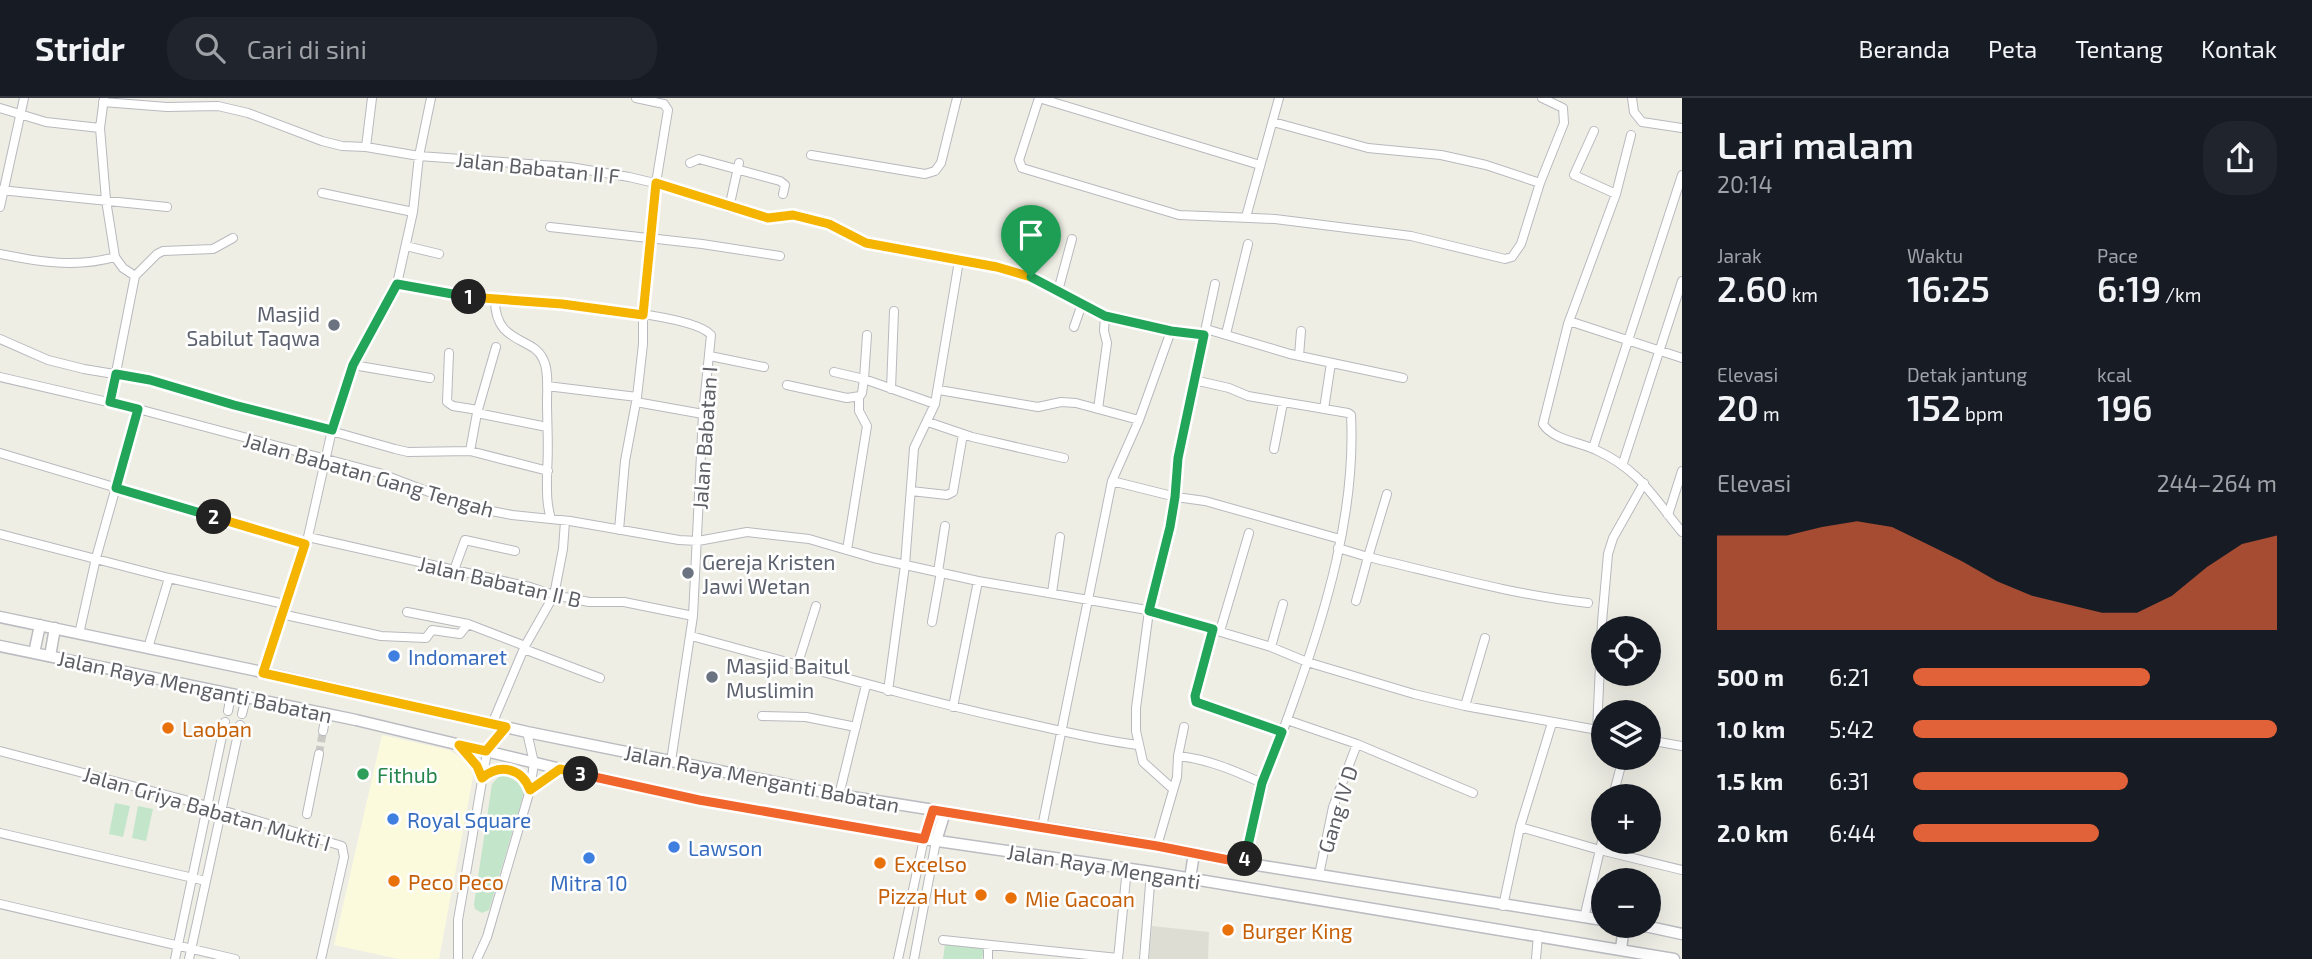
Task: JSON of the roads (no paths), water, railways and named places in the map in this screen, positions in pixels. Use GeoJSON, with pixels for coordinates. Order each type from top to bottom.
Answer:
{"type":"FeatureCollection","features":[{"type":"Feature","properties":{"kind":"main road","name":"Jalan Raya Menganti Babatan"},"geometry":{"type":"LineString","coordinates":[[0,617],[37,639],[231,695],[533,760],[560,769],[699,800],[931,837]]}},
{"type":"Feature","properties":{"kind":"main road","name":"Jalan Raya Menganti Babatan"},"geometry":{"type":"LineString","coordinates":[[0,646],[37,639],[52,642],[79,634],[492,724],[504,729],[932,814],[1042,827],[1157,846]]}},
{"type":"Feature","properties":{"kind":"main road"},"geometry":{"type":"LineString","coordinates":[[459,745],[477,766],[482,778]]}},
{"type":"Feature","properties":{"kind":"main road"},"geometry":{"type":"LineString","coordinates":[[530,790],[560,769]]}},
{"type":"Feature","properties":{"kind":"main road"},"geometry":{"type":"LineString","coordinates":[[931,837],[932,814]]}},
{"type":"Feature","properties":{"kind":"main road"},"geometry":{"type":"LineString","coordinates":[[931,837],[944,816]]}},
{"type":"Feature","properties":{"kind":"main road","name":"Jalan Raya Menganti"},"geometry":{"type":"LineString","coordinates":[[931,837],[1538,935]]}},
{"type":"Feature","properties":{"kind":"main road","name":"Jalan Raya Menganti"},"geometry":{"type":"LineString","coordinates":[[1157,846],[1244,863],[1591,919]]}},
{"type":"Feature","properties":{"kind":"main road"},"geometry":{"type":"LineString","coordinates":[[1190,879],[1194,853]]}},
{"type":"Feature","properties":{"kind":"main road"},"geometry":{"type":"LineString","coordinates":[[1661,930],[1682,934]]}},
{"type":"Feature","properties":{"kind":"main road"},"geometry":{"type":"LineString","coordinates":[[1538,935],[1591,936]]}},
{"type":"Feature","properties":{"kind":"main road"},"geometry":{"type":"LineString","coordinates":[[1624,938],[1674,959]]}},
{"type":"Feature","properties":{"kind":"street"},"geometry":{"type":"LineString","coordinates":[[0,207],[24,98]]}},
{"type":"Feature","properties":{"kind":"street"},"geometry":{"type":"LineString","coordinates":[[366,147],[372,98]]}},
{"type":"Feature","properties":{"kind":"street"},"geometry":{"type":"LineString","coordinates":[[263,673],[306,540],[332,430],[353,365],[397,284],[413,212],[419,156],[431,98]]}},
{"type":"Feature","properties":{"kind":"street"},"geometry":{"type":"LineString","coordinates":[[619,530],[625,461],[637,399],[643,344],[643,315],[656,183],[668,113],[667,106],[636,98]]}},
{"type":"Feature","properties":{"kind":"street"},"geometry":{"type":"LineString","coordinates":[[811,155],[925,174],[934,171],[942,163],[957,98]]}},
{"type":"Feature","properties":{"kind":"street"},"geometry":{"type":"LineString","coordinates":[[1260,165],[1039,98],[1019,160],[1022,168],[1179,215],[1203,218],[1246,217],[1411,236],[1505,259],[1512,257],[1521,244],[1540,183],[1557,145],[1565,118],[1563,108],[1542,98]]}},
{"type":"Feature","properties":{"kind":"street"},"geometry":{"type":"LineString","coordinates":[[1246,217],[1279,98]]}},
{"type":"Feature","properties":{"kind":"street"},"geometry":{"type":"LineString","coordinates":[[1632,98],[1634,113],[1638,119],[1682,128]]}},
{"type":"Feature","properties":{"kind":"street"},"geometry":{"type":"LineString","coordinates":[[104,100],[100,128],[106,200],[115,257],[123,268],[135,276]]}},
{"type":"Feature","properties":{"kind":"street","name":"Jalan Babatan II F"},"geometry":{"type":"LineString","coordinates":[[104,100],[167,107],[218,106],[248,113],[342,146],[419,156],[570,167],[656,183],[729,208],[773,219],[793,215],[829,224],[866,243],[1019,272],[1105,316],[1171,331],[1226,334],[1299,356],[1403,378]]}},
{"type":"Feature","properties":{"kind":"street"},"geometry":{"type":"LineString","coordinates":[[0,108],[46,122],[100,128]]}},
{"type":"Feature","properties":{"kind":"street"},"geometry":{"type":"LineString","coordinates":[[1273,122],[1367,148],[1441,155],[1486,165],[1540,183]]}},
{"type":"Feature","properties":{"kind":"street"},"geometry":{"type":"LineString","coordinates":[[1594,131],[1574,175],[1616,194]]}},
{"type":"Feature","properties":{"kind":"street"},"geometry":{"type":"LineString","coordinates":[[1631,135],[1616,194],[1569,321],[1543,422],[1553,433],[1623,463],[1644,483],[1682,532]]}},
{"type":"Feature","properties":{"kind":"street"},"geometry":{"type":"LineString","coordinates":[[690,163],[699,159],[738,167],[782,182],[785,185],[783,194]]}},
{"type":"Feature","properties":{"kind":"street"},"geometry":{"type":"LineString","coordinates":[[729,208],[738,167]]}},
{"type":"Feature","properties":{"kind":"street"},"geometry":{"type":"LineString","coordinates":[[1593,449],[1682,175]]}},
{"type":"Feature","properties":{"kind":"street"},"geometry":{"type":"LineString","coordinates":[[2,191],[167,207]]}},
{"type":"Feature","properties":{"kind":"street"},"geometry":{"type":"LineString","coordinates":[[322,193],[413,212]]}},
{"type":"Feature","properties":{"kind":"street"},"geometry":{"type":"LineString","coordinates":[[550,227],[702,244],[780,256]]}},
{"type":"Feature","properties":{"kind":"street"},"geometry":{"type":"LineString","coordinates":[[110,402],[135,276],[163,251],[213,249],[233,238]]}},
{"type":"Feature","properties":{"kind":"street"},"geometry":{"type":"LineString","coordinates":[[1058,291],[1072,239]]}},
{"type":"Feature","properties":{"kind":"street"},"geometry":{"type":"LineString","coordinates":[[1226,334],[1248,244]]}},
{"type":"Feature","properties":{"kind":"street"},"geometry":{"type":"LineString","coordinates":[[406,246],[439,254]]}},
{"type":"Feature","properties":{"kind":"street"},"geometry":{"type":"LineString","coordinates":[[0,254],[34,261],[66,263],[97,262],[115,257]]}},
{"type":"Feature","properties":{"kind":"street"},"geometry":{"type":"LineString","coordinates":[[888,691],[905,565],[914,447],[928,422],[939,390],[959,261]]}},
{"type":"Feature","properties":{"kind":"street"},"geometry":{"type":"LineString","coordinates":[[1623,463],[1682,281]]}},
{"type":"Feature","properties":{"kind":"street","name":"Jalan Babatan I"},"geometry":{"type":"LineString","coordinates":[[397,284],[443,294],[562,304],[643,315],[692,324],[705,328],[712,336],[703,414],[691,636],[671,761]]}},
{"type":"Feature","properties":{"kind":"street"},"geometry":{"type":"LineString","coordinates":[[1173,789],[1147,768],[1138,745],[1136,708],[1149,611],[1170,527],[1178,458],[1215,284]]}},
{"type":"Feature","properties":{"kind":"street"},"geometry":{"type":"LineString","coordinates":[[492,299],[498,319],[506,330],[543,359],[547,386],[543,470],[546,519]]}},
{"type":"Feature","properties":{"kind":"street"},"geometry":{"type":"LineString","coordinates":[[1074,327],[1082,304]]}},
{"type":"Feature","properties":{"kind":"street"},"geometry":{"type":"LineString","coordinates":[[891,389],[894,311]]}},
{"type":"Feature","properties":{"kind":"street"},"geometry":{"type":"LineString","coordinates":[[1098,409],[1108,343],[1104,331],[1105,316]]}},
{"type":"Feature","properties":{"kind":"street"},"geometry":{"type":"LineString","coordinates":[[1569,321],[1682,358]]}},
{"type":"Feature","properties":{"kind":"street"},"geometry":{"type":"LineString","coordinates":[[1042,827],[1112,481],[1139,420],[1171,331]]}},
{"type":"Feature","properties":{"kind":"street"},"geometry":{"type":"LineString","coordinates":[[1299,356],[1301,331]]}},
{"type":"Feature","properties":{"kind":"street"},"geometry":{"type":"LineString","coordinates":[[847,550],[867,426],[859,411],[859,397],[864,379],[867,335]]}},
{"type":"Feature","properties":{"kind":"street"},"geometry":{"type":"LineString","coordinates":[[0,340],[48,360],[150,380],[408,452],[470,451],[543,470]]}},
{"type":"Feature","properties":{"kind":"street"},"geometry":{"type":"LineString","coordinates":[[470,451],[477,412],[496,347]]}},
{"type":"Feature","properties":{"kind":"street"},"geometry":{"type":"LineString","coordinates":[[449,353],[447,402],[453,406],[544,427]]}},
{"type":"Feature","properties":{"kind":"street"},"geometry":{"type":"LineString","coordinates":[[710,356],[764,367]]}},
{"type":"Feature","properties":{"kind":"street"},"geometry":{"type":"LineString","coordinates":[[1324,409],[1331,363]]}},
{"type":"Feature","properties":{"kind":"street"},"geometry":{"type":"LineString","coordinates":[[353,365],[430,378]]}},
{"type":"Feature","properties":{"kind":"street"},"geometry":{"type":"LineString","coordinates":[[834,372],[864,379],[935,404]]}},
{"type":"Feature","properties":{"kind":"street","name":"Jalan Babatan Gang Tengah"},"geometry":{"type":"LineString","coordinates":[[0,377],[138,409],[379,472],[466,506],[679,540],[698,541],[747,532],[809,539],[978,581],[1149,611],[1271,647],[1307,662],[1368,681],[1465,706],[1591,730]]}},
{"type":"Feature","properties":{"kind":"street"},"geometry":{"type":"LineString","coordinates":[[1194,380],[1248,396],[1348,413],[1351,421],[1351,463],[1339,544],[1307,662],[1262,783],[1244,863]]}},
{"type":"Feature","properties":{"kind":"street"},"geometry":{"type":"LineString","coordinates":[[787,385],[847,398],[859,397]]}},
{"type":"Feature","properties":{"kind":"street"},"geometry":{"type":"LineString","coordinates":[[547,386],[637,399],[703,414]]}},
{"type":"Feature","properties":{"kind":"street"},"geometry":{"type":"LineString","coordinates":[[939,390],[1038,407],[1061,402],[1139,420]]}},
{"type":"Feature","properties":{"kind":"street"},"geometry":{"type":"LineString","coordinates":[[1274,449],[1283,403]]}},
{"type":"Feature","properties":{"kind":"street"},"geometry":{"type":"LineString","coordinates":[[79,634],[96,558],[138,409]]}},
{"type":"Feature","properties":{"kind":"street"},"geometry":{"type":"LineString","coordinates":[[928,422],[963,434],[1064,458]]}},
{"type":"Feature","properties":{"kind":"street"},"geometry":{"type":"LineString","coordinates":[[911,491],[947,495],[953,492],[963,434]]}},
{"type":"Feature","properties":{"kind":"street","name":"Jalan Babatan II B"},"geometry":{"type":"LineString","coordinates":[[0,453],[306,540],[454,570],[589,602],[624,602],[693,615]]}},
{"type":"Feature","properties":{"kind":"street"},"geometry":{"type":"LineString","coordinates":[[1668,515],[1682,471]]}},
{"type":"Feature","properties":{"kind":"street"},"geometry":{"type":"LineString","coordinates":[[1112,481],[1175,497],[1205,500],[1339,544],[1367,557],[1489,586],[1588,603]]}},
{"type":"Feature","properties":{"kind":"street"},"geometry":{"type":"LineString","coordinates":[[1601,700],[1602,622],[1608,554],[1613,538],[1644,483]]}},
{"type":"Feature","properties":{"kind":"street"},"geometry":{"type":"LineString","coordinates":[[1356,601],[1387,494]]}},
{"type":"Feature","properties":{"kind":"street"},"geometry":{"type":"LineString","coordinates":[[492,724],[523,645],[549,594],[563,549],[565,521]]}},
{"type":"Feature","properties":{"kind":"street"},"geometry":{"type":"LineString","coordinates":[[932,622],[944,526]]}},
{"type":"Feature","properties":{"kind":"street"},"geometry":{"type":"LineString","coordinates":[[1248,533],[1201,670],[1195,701],[1282,732]]}},
{"type":"Feature","properties":{"kind":"street"},"geometry":{"type":"LineString","coordinates":[[0,534],[169,578],[284,604]]}},
{"type":"Feature","properties":{"kind":"street"},"geometry":{"type":"LineString","coordinates":[[1052,593],[1059,537]]}},
{"type":"Feature","properties":{"kind":"street"},"geometry":{"type":"LineString","coordinates":[[454,570],[465,540],[515,551]]}},
{"type":"Feature","properties":{"kind":"street"},"geometry":{"type":"LineString","coordinates":[[148,648],[169,578]]}},
{"type":"Feature","properties":{"kind":"street"},"geometry":{"type":"LineString","coordinates":[[953,707],[978,581]]}},
{"type":"Feature","properties":{"kind":"street"},"geometry":{"type":"LineString","coordinates":[[1271,647],[1283,604]]}},
{"type":"Feature","properties":{"kind":"street"},"geometry":{"type":"LineString","coordinates":[[797,666],[816,606]]}},
{"type":"Feature","properties":{"kind":"street"},"geometry":{"type":"LineString","coordinates":[[407,612],[468,624],[600,678]]}},
{"type":"Feature","properties":{"kind":"street"},"geometry":{"type":"LineString","coordinates":[[281,614],[381,636],[426,638],[432,630],[460,634],[468,624]]}},
{"type":"Feature","properties":{"kind":"street"},"geometry":{"type":"LineString","coordinates":[[691,636],[953,707],[1138,745]]}},
{"type":"Feature","properties":{"kind":"street"},"geometry":{"type":"LineString","coordinates":[[1465,706],[1485,638]]}},
{"type":"Feature","properties":{"kind":"street"},"geometry":{"type":"LineString","coordinates":[[839,795],[866,685]]}},
{"type":"Feature","properties":{"kind":"street"},"geometry":{"type":"LineString","coordinates":[[228,711],[231,695]]}},
{"type":"Feature","properties":{"kind":"street"},"geometry":{"type":"LineString","coordinates":[[242,714],[246,698]]}},
{"type":"Feature","properties":{"kind":"street"},"geometry":{"type":"LineString","coordinates":[[323,731],[326,714]]}},
{"type":"Feature","properties":{"kind":"street"},"geometry":{"type":"LineString","coordinates":[[762,716],[806,717],[856,727]]}},
{"type":"Feature","properties":{"kind":"street"},"geometry":{"type":"LineString","coordinates":[[1287,720],[1357,744],[1473,793]]}},
{"type":"Feature","properties":{"kind":"street"},"geometry":{"type":"LineString","coordinates":[[175,959],[225,723],[239,727],[190,954]]}},
{"type":"Feature","properties":{"kind":"street"},"geometry":{"type":"LineString","coordinates":[[1503,906],[1520,827],[1552,723]]}},
{"type":"Feature","properties":{"kind":"street"},"geometry":{"type":"LineString","coordinates":[[1157,846],[1179,769],[1178,756],[1184,727]]}},
{"type":"Feature","properties":{"kind":"street"},"geometry":{"type":"LineString","coordinates":[[458,959],[458,920],[482,778],[488,750],[504,729]]}},
{"type":"Feature","properties":{"kind":"street"},"geometry":{"type":"LineString","coordinates":[[477,959],[488,937],[530,790],[533,760],[528,733]]}},
{"type":"Feature","properties":{"kind":"street"},"geometry":{"type":"LineString","coordinates":[[1661,742],[1682,746]]}},
{"type":"Feature","properties":{"kind":"street","name":"Gang IV D"},"geometry":{"type":"LineString","coordinates":[[1319,874],[1333,807],[1357,744]]}},
{"type":"Feature","properties":{"kind":"street","name":"Jalan Griya Babatan Mukti I"},"geometry":{"type":"LineString","coordinates":[[0,751],[208,806],[339,845],[344,849],[344,857],[321,959]]}},
{"type":"Feature","properties":{"kind":"street"},"geometry":{"type":"LineString","coordinates":[[307,814],[318,754]]}},
{"type":"Feature","properties":{"kind":"street"},"geometry":{"type":"LineString","coordinates":[[1178,756],[1229,768],[1262,783]]}},
{"type":"Feature","properties":{"kind":"street"},"geometry":{"type":"LineString","coordinates":[[482,778],[495,770],[510,770],[523,777],[530,790]]}},
{"type":"Feature","properties":{"kind":"street"},"geometry":{"type":"LineString","coordinates":[[1520,827],[1591,847]]}},
{"type":"Feature","properties":{"kind":"street"},"geometry":{"type":"LineString","coordinates":[[0,833],[206,881]]}},
{"type":"Feature","properties":{"kind":"street"},"geometry":{"type":"LineString","coordinates":[[898,959],[920,853],[931,837]]}},
{"type":"Feature","properties":{"kind":"street"},"geometry":{"type":"LineString","coordinates":[[914,959],[932,856],[931,837]]}},
{"type":"Feature","properties":{"kind":"street"},"geometry":{"type":"LineString","coordinates":[[920,853],[932,856]]}},
{"type":"Feature","properties":{"kind":"street"},"geometry":{"type":"LineString","coordinates":[[1584,918],[1599,854]]}},
{"type":"Feature","properties":{"kind":"street"},"geometry":{"type":"LineString","coordinates":[[1616,854],[1682,870]]}},
{"type":"Feature","properties":{"kind":"street"},"geometry":{"type":"LineString","coordinates":[[943,940],[1037,954],[1118,958],[1127,869]]}},
{"type":"Feature","properties":{"kind":"street"},"geometry":{"type":"LineString","coordinates":[[1144,959],[1151,872]]}},
{"type":"Feature","properties":{"kind":"street"},"geometry":{"type":"LineString","coordinates":[[911,898],[925,900]]}},
{"type":"Feature","properties":{"kind":"street"},"geometry":{"type":"LineString","coordinates":[[0,904],[178,946],[190,954],[235,959]]}},
{"type":"Feature","properties":{"kind":"street"},"geometry":{"type":"LineString","coordinates":[[1536,959],[1538,935]]}},
{"type":"Feature","properties":{"kind":"street"},"geometry":{"type":"LineString","coordinates":[[988,945],[988,959]]}},
{"type":"Feature","properties":{"kind":"tunnel"},"geometry":{"type":"LineString","coordinates":[[319,754],[323,731]]}},
{"type":"Feature","properties":{"kind":"place","name":"Masjid Sabilut Taqwa"},"geometry":{"type":"Point","coordinates":[334,325]}},
{"type":"Feature","properties":{"kind":"place","name":"Gereja Kristen Jawi Wetan"},"geometry":{"type":"Point","coordinates":[688,573]}},
{"type":"Feature","properties":{"kind":"place","name":"Indomaret"},"geometry":{"type":"Point","coordinates":[394,656]}},
{"type":"Feature","properties":{"kind":"place","name":"Masjid Baitul Muslimin"},"geometry":{"type":"Point","coordinates":[712,677]}},
{"type":"Feature","properties":{"kind":"place","name":"Laoban"},"geometry":{"type":"Point","coordinates":[168,728]}},
{"type":"Feature","properties":{"kind":"place","name":"Fithub"},"geometry":{"type":"Point","coordinates":[363,774]}},
{"type":"Feature","properties":{"kind":"place","name":"Royal Square"},"geometry":{"type":"Point","coordinates":[393,819]}},
{"type":"Feature","properties":{"kind":"place","name":"Lawson"},"geometry":{"type":"Point","coordinates":[674,847]}},
{"type":"Feature","properties":{"kind":"place","name":"Mitra 10"},"geometry":{"type":"Point","coordinates":[589,858]}},
{"type":"Feature","properties":{"kind":"place","name":"Excelso"},"geometry":{"type":"Point","coordinates":[880,863]}},
{"type":"Feature","properties":{"kind":"place","name":"Peco Peco"},"geometry":{"type":"Point","coordinates":[394,881]}},
{"type":"Feature","properties":{"kind":"place","name":"Pizza Hut"},"geometry":{"type":"Point","coordinates":[981,895]}},
{"type":"Feature","properties":{"kind":"place","name":"Mie Gacoan"},"geometry":{"type":"Point","coordinates":[1011,898]}},
{"type":"Feature","properties":{"kind":"place","name":"Burger King"},"geometry":{"type":"Point","coordinates":[1228,930]}}]}
